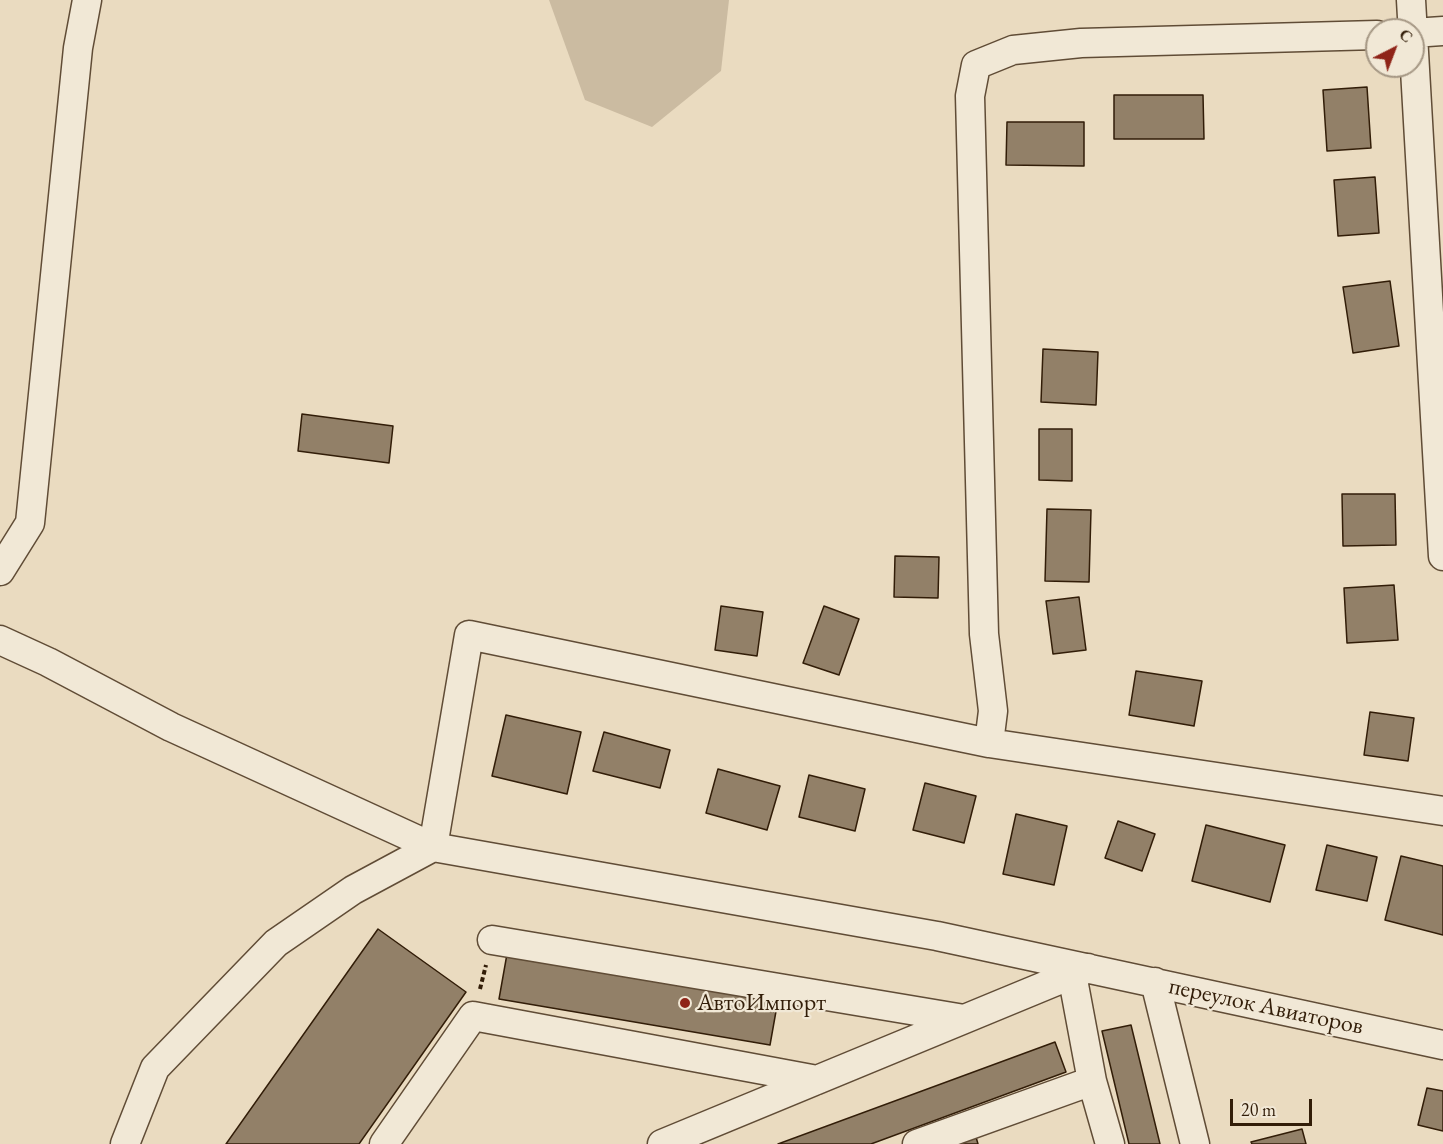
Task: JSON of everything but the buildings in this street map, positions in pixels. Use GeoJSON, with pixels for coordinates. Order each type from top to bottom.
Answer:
{"type":"FeatureCollection","features":[{"type":"Feature","properties":{"kind":"street"},"geometry":{"type":"LineString","coordinates":[[0,571],[30,523],[78,48],[87,0]]}},
{"type":"Feature","properties":{"kind":"street"},"geometry":{"type":"LineString","coordinates":[[1411,0],[1413,18]]}},
{"type":"Feature","properties":{"kind":"street"},"geometry":{"type":"LineString","coordinates":[[1425,32],[1443,31]]}},
{"type":"Feature","properties":{"kind":"street"},"geometry":{"type":"LineString","coordinates":[[989,743],[993,711],[984,634],[970,96],[976,65],[1013,50],[1081,44],[1365,34]]}},
{"type":"Feature","properties":{"kind":"street"},"geometry":{"type":"LineString","coordinates":[[1416,78],[1443,556]]}},
{"type":"Feature","properties":{"kind":"street"},"geometry":{"type":"LineString","coordinates":[[125,1144],[155,1068],[276,944],[353,890],[433,847],[469,635],[989,743],[1443,811]]}},
{"type":"Feature","properties":{"kind":"street","name":"переулок Авиаторов"},"geometry":{"type":"LineString","coordinates":[[0,640],[48,662],[171,727],[433,847],[926,934],[1080,971],[1155,982],[1443,1045]]}},
{"type":"Feature","properties":{"kind":"street"},"geometry":{"type":"LineString","coordinates":[[492,940],[964,1019]]}},
{"type":"Feature","properties":{"kind":"street"},"geometry":{"type":"LineString","coordinates":[[662,1144],[1080,971],[1092,1081],[1110,1144]]}},
{"type":"Feature","properties":{"kind":"street"},"geometry":{"type":"LineString","coordinates":[[1155,982],[1195,1144]]}},
{"type":"Feature","properties":{"kind":"street"},"geometry":{"type":"LineString","coordinates":[[384,1144],[473,1016],[817,1080]]}},
{"type":"Feature","properties":{"kind":"street"},"geometry":{"type":"LineString","coordinates":[[917,1144],[1092,1081]]}},
{"type":"Feature","properties":{"kind":"path"},"geometry":{"type":"LineString","coordinates":[[473,1016],[492,940]]}},
{"type":"Feature","properties":{"kind":"shaded area"},"geometry":{"type":"Polygon","coordinates":[[[549,0],[729,0],[721,71],[652,127],[585,100],[549,0]]]}},
{"type":"Feature","properties":{"kind":"place","name":"АвтоИмпорт"},"geometry":{"type":"Point","coordinates":[685,1003]}}]}
